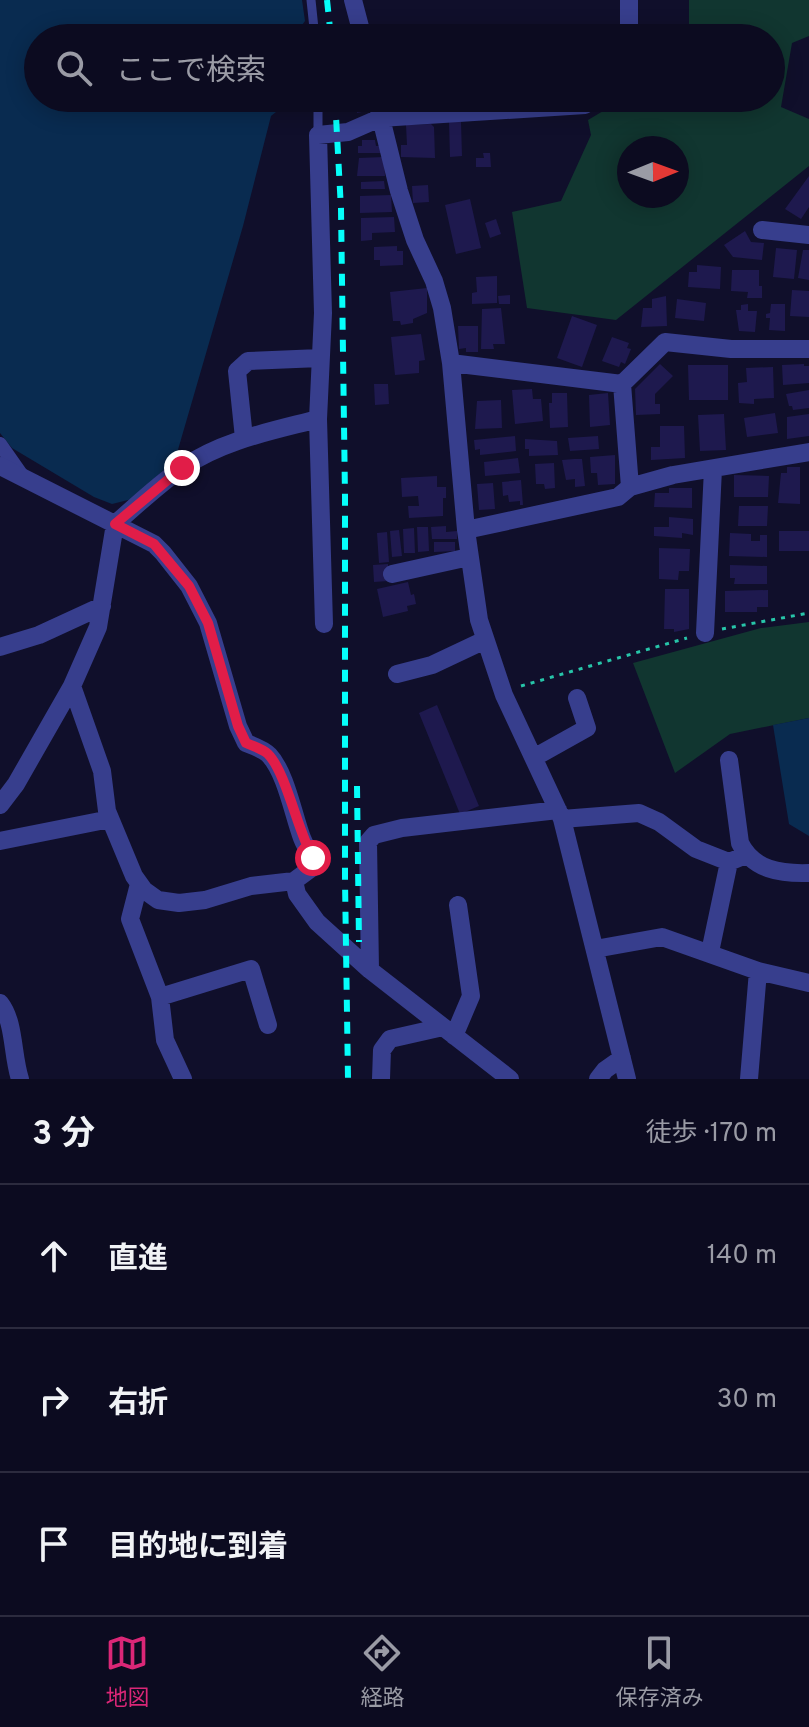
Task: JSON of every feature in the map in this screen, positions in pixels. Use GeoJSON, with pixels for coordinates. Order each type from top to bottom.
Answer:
{"type":"FeatureCollection","features":[{"type":"Feature","properties":{"kind":"street"},"geometry":{"type":"LineString","coordinates":[[353,0],[359,24]]}},
{"type":"Feature","properties":{"kind":"street"},"geometry":{"type":"LineString","coordinates":[[629,0],[629,24]]}},
{"type":"Feature","properties":{"kind":"street"},"geometry":{"type":"LineString","coordinates":[[379,112],[399,191],[438,295],[451,363],[466,530],[479,620],[504,695],[560,815],[627,1079]]}},
{"type":"Feature","properties":{"kind":"street"},"geometry":{"type":"LineString","coordinates":[[324,624],[318,419],[323,313],[318,135],[348,132],[380,118],[475,112]]}},
{"type":"Feature","properties":{"kind":"street"},"geometry":{"type":"LineString","coordinates":[[762,230],[809,235]]}},
{"type":"Feature","properties":{"kind":"street"},"geometry":{"type":"LineString","coordinates":[[622,384],[665,342],[731,349],[809,349]]}},
{"type":"Feature","properties":{"kind":"street"},"geometry":{"type":"LineString","coordinates":[[244,438],[237,371],[248,361],[320,358]]}},
{"type":"Feature","properties":{"kind":"street"},"geometry":{"type":"LineString","coordinates":[[451,363],[622,384]]}},
{"type":"Feature","properties":{"kind":"street"},"geometry":{"type":"LineString","coordinates":[[622,384],[630,487]]}},
{"type":"Feature","properties":{"kind":"street"},"geometry":{"type":"LineString","coordinates":[[0,805],[16,784],[72,686],[98,627],[115,524],[182,468],[244,438],[318,419]]}},
{"type":"Feature","properties":{"kind":"street"},"geometry":{"type":"LineString","coordinates":[[0,444],[21,474]]}},
{"type":"Feature","properties":{"kind":"street"},"geometry":{"type":"LineString","coordinates":[[466,530],[618,497],[630,487],[673,475],[809,452]]}},
{"type":"Feature","properties":{"kind":"street"},"geometry":{"type":"LineString","coordinates":[[0,466],[154,544],[189,586],[208,623],[238,726],[246,743],[267,752],[275,763],[302,839],[313,858],[313,867],[294,881],[251,886],[205,900],[179,903],[158,900],[134,876],[110,819],[102,771],[72,686]]}},
{"type":"Feature","properties":{"kind":"street"},"geometry":{"type":"LineString","coordinates":[[705,633],[713,469]]}},
{"type":"Feature","properties":{"kind":"street"},"geometry":{"type":"LineString","coordinates":[[392,574],[469,557]]}},
{"type":"Feature","properties":{"kind":"street"},"geometry":{"type":"LineString","coordinates":[[0,647],[39,635],[102,606]]}},
{"type":"Feature","properties":{"kind":"street"},"geometry":{"type":"LineString","coordinates":[[397,674],[432,665],[485,640]]}},
{"type":"Feature","properties":{"kind":"street"},"geometry":{"type":"LineString","coordinates":[[535,757],[587,728],[577,698]]}},
{"type":"Feature","properties":{"kind":"street"},"geometry":{"type":"LineString","coordinates":[[710,952],[740,843],[729,760]]}},
{"type":"Feature","properties":{"kind":"street"},"geometry":{"type":"LineString","coordinates":[[370,970],[368,842],[374,835],[402,828],[560,815],[639,813],[659,822],[696,849],[758,866],[796,874],[809,873]]}},
{"type":"Feature","properties":{"kind":"street"},"geometry":{"type":"LineString","coordinates":[[0,841],[110,819]]}},
{"type":"Feature","properties":{"kind":"street"},"geometry":{"type":"LineString","coordinates":[[294,881],[297,894],[317,922],[370,970],[510,1079]]}},
{"type":"Feature","properties":{"kind":"street"},"geometry":{"type":"LineString","coordinates":[[139,884],[130,919],[160,997],[165,1040],[183,1079]]}},
{"type":"Feature","properties":{"kind":"street"},"geometry":{"type":"LineString","coordinates":[[448,1032],[471,996],[458,905]]}},
{"type":"Feature","properties":{"kind":"street"},"geometry":{"type":"LineString","coordinates":[[595,949],[662,937],[758,971],[809,983]]}},
{"type":"Feature","properties":{"kind":"street"},"geometry":{"type":"LineString","coordinates":[[160,997],[251,969],[268,1025]]}},
{"type":"Feature","properties":{"kind":"street"},"geometry":{"type":"LineString","coordinates":[[749,1079],[758,971]]}},
{"type":"Feature","properties":{"kind":"street"},"geometry":{"type":"LineString","coordinates":[[0,1003],[8,1014],[14,1061],[20,1079]]}},
{"type":"Feature","properties":{"kind":"street"},"geometry":{"type":"LineString","coordinates":[[381,1079],[382,1050],[390,1039],[448,1032]]}},
{"type":"Feature","properties":{"kind":"street"},"geometry":{"type":"LineString","coordinates":[[598,1079],[622,1058]]}},
{"type":"Feature","properties":{"kind":"lane"},"geometry":{"type":"LineString","coordinates":[[311,0],[314,24]]}},
{"type":"Feature","properties":{"kind":"lane"},"geometry":{"type":"LineString","coordinates":[[318,112],[318,135]]}},
{"type":"Feature","properties":{"kind":"path"},"geometry":{"type":"LineString","coordinates":[[504,695],[530,681],[705,633],[809,613]]}},
{"type":"Feature","properties":{"kind":"green space"},"geometry":{"type":"Polygon","coordinates":[[[689,0],[809,0],[809,36],[792,43],[785,84],[785,24],[689,24],[689,0]]]}},
{"type":"Feature","properties":{"kind":"green space"},"geometry":{"type":"Polygon","coordinates":[[[785,109],[809,119],[809,166],[616,320],[527,308],[512,212],[561,201],[591,135],[588,120],[601,112],[785,112],[785,109]]]}},
{"type":"Feature","properties":{"kind":"green space"},"geometry":{"type":"Polygon","coordinates":[[[809,622],[809,718],[730,734],[675,773],[633,663],[761,628],[809,622]]]}},
{"type":"Feature","properties":{"kind":"water"},"geometry":{"type":"Polygon","coordinates":[[[0,0],[302,0],[303,24],[24,24],[24,112],[276,112],[271,116],[243,226],[175,460],[132,499],[112,504],[94,497],[12,448],[0,433],[0,0]]]}},
{"type":"Feature","properties":{"kind":"water"},"geometry":{"type":"Polygon","coordinates":[[[809,718],[809,836],[789,824],[773,725],[809,718]]]}},
{"type":"Feature","properties":{"kind":"building"},"geometry":{"type":"Polygon","coordinates":[[[449,122],[461,122],[462,156],[450,157],[449,122]]]}},
{"type":"Feature","properties":{"kind":"building"},"geometry":{"type":"Polygon","coordinates":[[[431,124],[434,127],[435,158],[401,157],[401,145],[407,145],[406,125],[431,124]]]}},
{"type":"Feature","properties":{"kind":"building"},"geometry":{"type":"Polygon","coordinates":[[[362,140],[375,140],[376,146],[383,146],[383,153],[358,153],[362,140]]]}},
{"type":"Feature","properties":{"kind":"building"},"geometry":{"type":"Polygon","coordinates":[[[483,153],[490,153],[491,167],[476,167],[476,158],[484,158],[483,153]]]}},
{"type":"Feature","properties":{"kind":"building"},"geometry":{"type":"Polygon","coordinates":[[[384,157],[385,176],[357,176],[359,158],[384,157]]]}},
{"type":"Feature","properties":{"kind":"building"},"geometry":{"type":"Polygon","coordinates":[[[809,176],[809,207],[801,219],[785,209],[809,176]]]}},
{"type":"Feature","properties":{"kind":"building"},"geometry":{"type":"Polygon","coordinates":[[[384,181],[385,189],[361,189],[361,182],[384,181]]]}},
{"type":"Feature","properties":{"kind":"building"},"geometry":{"type":"Polygon","coordinates":[[[428,185],[429,202],[413,203],[412,186],[428,185]]]}},
{"type":"Feature","properties":{"kind":"building"},"geometry":{"type":"Polygon","coordinates":[[[391,195],[392,212],[360,213],[360,196],[391,195]]]}},
{"type":"Feature","properties":{"kind":"building"},"geometry":{"type":"Polygon","coordinates":[[[470,199],[481,248],[456,254],[445,205],[470,199]]]}},
{"type":"Feature","properties":{"kind":"building"},"geometry":{"type":"Polygon","coordinates":[[[394,217],[395,232],[372,233],[372,240],[361,241],[361,218],[394,217]]]}},
{"type":"Feature","properties":{"kind":"building"},"geometry":{"type":"Polygon","coordinates":[[[496,219],[501,234],[490,238],[485,223],[496,219]]]}},
{"type":"Feature","properties":{"kind":"building"},"geometry":{"type":"Polygon","coordinates":[[[745,231],[751,242],[764,243],[762,260],[733,257],[724,245],[745,231]]]}},
{"type":"Feature","properties":{"kind":"building"},"geometry":{"type":"Polygon","coordinates":[[[397,246],[397,251],[403,251],[403,265],[380,266],[380,260],[374,260],[374,247],[397,246]]]}},
{"type":"Feature","properties":{"kind":"building"},"geometry":{"type":"Polygon","coordinates":[[[776,248],[797,250],[794,279],[773,277],[776,248]]]}},
{"type":"Feature","properties":{"kind":"building"},"geometry":{"type":"Polygon","coordinates":[[[803,250],[809,250],[809,280],[798,278],[803,250]]]}},
{"type":"Feature","properties":{"kind":"building"},"geometry":{"type":"Polygon","coordinates":[[[697,265],[721,267],[720,289],[688,287],[689,272],[697,272],[697,265]]]}},
{"type":"Feature","properties":{"kind":"building"},"geometry":{"type":"Polygon","coordinates":[[[732,270],[759,270],[762,298],[747,298],[748,292],[731,291],[732,270]]]}},
{"type":"Feature","properties":{"kind":"building"},"geometry":{"type":"Polygon","coordinates":[[[497,276],[497,303],[472,304],[472,293],[477,292],[476,277],[497,276]]]}},
{"type":"Feature","properties":{"kind":"building"},"geometry":{"type":"Polygon","coordinates":[[[427,288],[427,313],[413,319],[413,323],[401,325],[400,321],[393,321],[390,292],[427,288]]]}},
{"type":"Feature","properties":{"kind":"building"},"geometry":{"type":"Polygon","coordinates":[[[792,290],[809,291],[809,317],[790,316],[792,290]]]}},
{"type":"Feature","properties":{"kind":"building"},"geometry":{"type":"Polygon","coordinates":[[[510,295],[510,304],[499,304],[498,296],[510,295]]]}},
{"type":"Feature","properties":{"kind":"building"},"geometry":{"type":"Polygon","coordinates":[[[666,296],[667,326],[641,327],[643,308],[652,308],[652,299],[666,296]]]}},
{"type":"Feature","properties":{"kind":"building"},"geometry":{"type":"Polygon","coordinates":[[[677,299],[706,303],[704,321],[675,318],[677,299]]]}},
{"type":"Feature","properties":{"kind":"building"},"geometry":{"type":"Polygon","coordinates":[[[748,304],[748,311],[757,311],[755,332],[739,331],[736,310],[748,304]]]}},
{"type":"Feature","properties":{"kind":"building"},"geometry":{"type":"Polygon","coordinates":[[[771,304],[785,304],[785,331],[769,330],[770,318],[766,318],[766,314],[770,313],[771,304]]]}},
{"type":"Feature","properties":{"kind":"building"},"geometry":{"type":"Polygon","coordinates":[[[501,308],[505,344],[493,344],[494,349],[481,349],[482,309],[501,308]]]}},
{"type":"Feature","properties":{"kind":"building"},"geometry":{"type":"Polygon","coordinates":[[[572,316],[597,325],[582,367],[557,358],[572,316]]]}},
{"type":"Feature","properties":{"kind":"building"},"geometry":{"type":"Polygon","coordinates":[[[458,326],[478,326],[478,352],[459,349],[458,326]]]}},
{"type":"Feature","properties":{"kind":"building"},"geometry":{"type":"Polygon","coordinates":[[[421,334],[425,360],[419,361],[419,373],[395,375],[391,337],[421,334]]]}},
{"type":"Feature","properties":{"kind":"building"},"geometry":{"type":"Polygon","coordinates":[[[612,337],[629,343],[627,348],[631,349],[625,364],[621,362],[619,367],[602,361],[612,337]]]}},
{"type":"Feature","properties":{"kind":"building"},"geometry":{"type":"Polygon","coordinates":[[[660,364],[673,376],[655,394],[655,404],[660,404],[660,414],[636,415],[635,389],[660,364]]]}},
{"type":"Feature","properties":{"kind":"building"},"geometry":{"type":"Polygon","coordinates":[[[688,365],[728,365],[728,400],[689,400],[688,365]]]}},
{"type":"Feature","properties":{"kind":"building"},"geometry":{"type":"Polygon","coordinates":[[[782,365],[809,366],[809,383],[783,385],[782,365]]]}},
{"type":"Feature","properties":{"kind":"building"},"geometry":{"type":"Polygon","coordinates":[[[773,367],[774,398],[754,399],[754,404],[739,403],[738,383],[747,382],[746,368],[773,367]]]}},
{"type":"Feature","properties":{"kind":"building"},"geometry":{"type":"Polygon","coordinates":[[[374,384],[388,384],[389,404],[375,405],[374,384]]]}},
{"type":"Feature","properties":{"kind":"building"},"geometry":{"type":"Polygon","coordinates":[[[532,389],[533,399],[541,399],[543,421],[515,424],[512,390],[532,389]]]}},
{"type":"Feature","properties":{"kind":"building"},"geometry":{"type":"Polygon","coordinates":[[[809,390],[809,408],[793,410],[789,406],[786,394],[809,390]]]}},
{"type":"Feature","properties":{"kind":"building"},"geometry":{"type":"Polygon","coordinates":[[[552,393],[567,393],[568,427],[550,428],[549,403],[552,403],[552,393]]]}},
{"type":"Feature","properties":{"kind":"building"},"geometry":{"type":"Polygon","coordinates":[[[608,393],[610,425],[590,427],[589,395],[608,393]]]}},
{"type":"Feature","properties":{"kind":"building"},"geometry":{"type":"Polygon","coordinates":[[[501,400],[502,428],[475,429],[477,401],[501,400]]]}},
{"type":"Feature","properties":{"kind":"building"},"geometry":{"type":"Polygon","coordinates":[[[775,413],[778,433],[747,437],[744,418],[775,413]]]}},
{"type":"Feature","properties":{"kind":"building"},"geometry":{"type":"Polygon","coordinates":[[[724,414],[726,450],[700,451],[698,415],[724,414]]]}},
{"type":"Feature","properties":{"kind":"building"},"geometry":{"type":"Polygon","coordinates":[[[809,414],[809,436],[787,439],[787,417],[809,414]]]}},
{"type":"Feature","properties":{"kind":"building"},"geometry":{"type":"Polygon","coordinates":[[[660,426],[684,426],[685,458],[651,460],[651,447],[660,447],[660,426]]]}},
{"type":"Feature","properties":{"kind":"building"},"geometry":{"type":"Polygon","coordinates":[[[515,436],[516,451],[480,455],[480,449],[475,450],[474,440],[515,436]]]}},
{"type":"Feature","properties":{"kind":"building"},"geometry":{"type":"Polygon","coordinates":[[[598,436],[599,449],[570,451],[568,438],[598,436]]]}},
{"type":"Feature","properties":{"kind":"building"},"geometry":{"type":"Polygon","coordinates":[[[525,439],[557,441],[558,455],[529,456],[525,439]]]}},
{"type":"Feature","properties":{"kind":"building"},"geometry":{"type":"Polygon","coordinates":[[[615,455],[615,484],[598,485],[597,473],[591,473],[590,457],[615,455]]]}},
{"type":"Feature","properties":{"kind":"building"},"geometry":{"type":"Polygon","coordinates":[[[518,458],[520,473],[485,476],[484,462],[518,458]]]}},
{"type":"Feature","properties":{"kind":"building"},"geometry":{"type":"Polygon","coordinates":[[[582,459],[585,486],[575,487],[575,479],[566,480],[562,460],[582,459]]]}},
{"type":"Feature","properties":{"kind":"building"},"geometry":{"type":"Polygon","coordinates":[[[554,463],[555,488],[545,489],[544,484],[536,484],[535,464],[554,463]]]}},
{"type":"Feature","properties":{"kind":"building"},"geometry":{"type":"Polygon","coordinates":[[[787,467],[800,467],[800,504],[778,503],[781,473],[787,473],[787,467]]]}},
{"type":"Feature","properties":{"kind":"building"},"geometry":{"type":"Polygon","coordinates":[[[734,475],[769,476],[768,497],[734,497],[734,475]]]}},
{"type":"Feature","properties":{"kind":"building"},"geometry":{"type":"Polygon","coordinates":[[[437,476],[437,487],[446,487],[443,516],[409,518],[408,506],[419,506],[418,496],[402,497],[401,478],[437,476]]]}},
{"type":"Feature","properties":{"kind":"building"},"geometry":{"type":"Polygon","coordinates":[[[521,480],[523,505],[520,501],[509,502],[508,495],[503,496],[502,482],[521,480]]]}},
{"type":"Feature","properties":{"kind":"building"},"geometry":{"type":"Polygon","coordinates":[[[493,483],[495,509],[479,510],[477,484],[493,483]]]}},
{"type":"Feature","properties":{"kind":"building"},"geometry":{"type":"Polygon","coordinates":[[[669,488],[692,488],[692,508],[654,507],[655,493],[669,493],[669,488]]]}},
{"type":"Feature","properties":{"kind":"building"},"geometry":{"type":"Polygon","coordinates":[[[739,506],[768,506],[767,526],[738,526],[739,506]]]}},
{"type":"Feature","properties":{"kind":"building"},"geometry":{"type":"Polygon","coordinates":[[[669,517],[693,519],[693,535],[682,533],[682,538],[654,536],[654,527],[669,527],[669,517]]]}},
{"type":"Feature","properties":{"kind":"building"},"geometry":{"type":"Polygon","coordinates":[[[446,526],[446,532],[457,531],[457,539],[432,539],[431,527],[446,526]]]}},
{"type":"Feature","properties":{"kind":"building"},"geometry":{"type":"Polygon","coordinates":[[[417,527],[428,527],[429,551],[418,552],[417,527]]]}},
{"type":"Feature","properties":{"kind":"building"},"geometry":{"type":"Polygon","coordinates":[[[414,528],[415,553],[404,553],[403,529],[414,528]]]}},
{"type":"Feature","properties":{"kind":"building"},"geometry":{"type":"Polygon","coordinates":[[[399,530],[402,556],[392,557],[390,531],[399,530]]]}},
{"type":"Feature","properties":{"kind":"building"},"geometry":{"type":"Polygon","coordinates":[[[779,531],[809,531],[809,551],[779,551],[779,531]]]}},
{"type":"Feature","properties":{"kind":"building"},"geometry":{"type":"Polygon","coordinates":[[[387,532],[389,562],[379,563],[377,533],[387,532]]]}},
{"type":"Feature","properties":{"kind":"building"},"geometry":{"type":"Polygon","coordinates":[[[730,533],[751,534],[751,541],[760,541],[760,535],[767,535],[767,557],[729,556],[730,533]]]}},
{"type":"Feature","properties":{"kind":"building"},"geometry":{"type":"Polygon","coordinates":[[[434,542],[455,542],[455,551],[434,552],[434,542]]]}},
{"type":"Feature","properties":{"kind":"building"},"geometry":{"type":"Polygon","coordinates":[[[659,548],[690,549],[689,571],[679,571],[678,580],[659,579],[659,548]]]}},
{"type":"Feature","properties":{"kind":"building"},"geometry":{"type":"Polygon","coordinates":[[[388,564],[388,581],[374,582],[373,565],[388,564]]]}},
{"type":"Feature","properties":{"kind":"building"},"geometry":{"type":"Polygon","coordinates":[[[730,565],[767,566],[767,584],[734,584],[735,578],[730,578],[730,565]]]}},
{"type":"Feature","properties":{"kind":"building"},"geometry":{"type":"Polygon","coordinates":[[[408,582],[416,604],[407,606],[408,611],[383,617],[377,589],[408,582]]]}},
{"type":"Feature","properties":{"kind":"building"},"geometry":{"type":"Polygon","coordinates":[[[665,589],[689,589],[689,629],[674,632],[674,629],[664,629],[665,589]]]}},
{"type":"Feature","properties":{"kind":"building"},"geometry":{"type":"Polygon","coordinates":[[[768,590],[768,607],[757,607],[757,612],[725,612],[725,591],[768,590]]]}},
{"type":"Feature","properties":{"kind":"building"},"geometry":{"type":"Polygon","coordinates":[[[437,705],[479,806],[460,814],[419,713],[437,705]]]}},
{"type":"Feature","properties":{"kind":"railway"},"geometry":{"type":"LineString","coordinates":[[327,0],[330,24]]}},
{"type":"Feature","properties":{"kind":"railway"},"geometry":{"type":"LineString","coordinates":[[336,112],[341,209],[345,496],[348,1079]]}},
{"type":"Feature","properties":{"kind":"railway"},"geometry":{"type":"LineString","coordinates":[[357,786],[359,942]]}},
{"type":"Feature","properties":{"kind":"route"},"geometry":{"type":"LineString","coordinates":[[182,468],[115,524],[154,544],[189,586],[208,623],[238,726],[246,743],[267,752],[275,763],[302,839],[313,858]]}}]}
